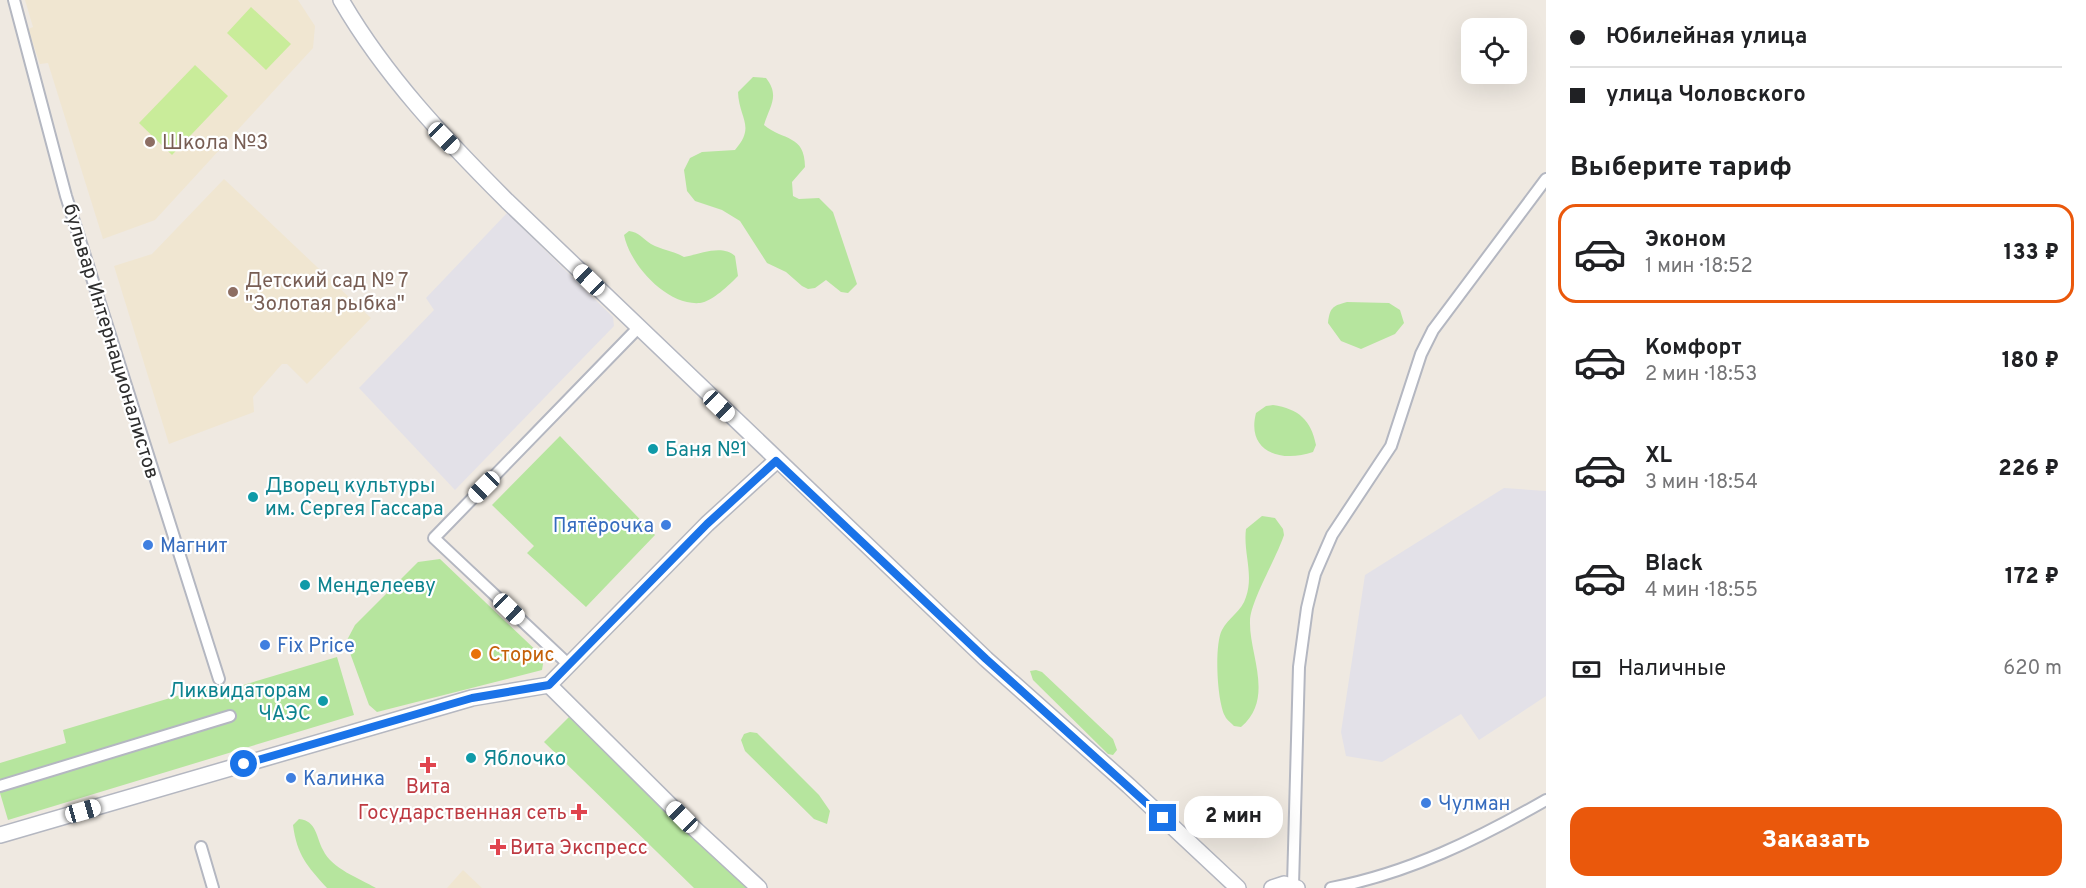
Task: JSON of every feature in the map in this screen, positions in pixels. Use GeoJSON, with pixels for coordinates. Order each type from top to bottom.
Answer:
{"type":"FeatureCollection","features":[{"type":"Feature","properties":{"kind":"street","name":"бульвар Интернационалистов"},"geometry":{"type":"LineString","coordinates":[[14,0],[66,196],[219,679]]}},
{"type":"Feature","properties":{"kind":"street"},"geometry":{"type":"LineString","coordinates":[[341,0],[391,75],[444,138],[776,461],[986,659],[1130,786],[1238,888]]}},
{"type":"Feature","properties":{"kind":"street"},"geometry":{"type":"LineString","coordinates":[[1272,888],[1284,884],[1295,887],[1299,667],[1306,608],[1315,574],[1332,535],[1391,446],[1421,354],[1432,330],[1546,179]]}},
{"type":"Feature","properties":{"kind":"street"},"geometry":{"type":"LineString","coordinates":[[568,664],[434,538],[638,328]]}},
{"type":"Feature","properties":{"kind":"street"},"geometry":{"type":"LineString","coordinates":[[0,835],[472,698],[549,685],[707,524],[776,461]]}},
{"type":"Feature","properties":{"kind":"street"},"geometry":{"type":"LineString","coordinates":[[549,685],[682,817],[759,888]]}},
{"type":"Feature","properties":{"kind":"street"},"geometry":{"type":"LineString","coordinates":[[0,786],[230,716]]}},
{"type":"Feature","properties":{"kind":"street"},"geometry":{"type":"LineString","coordinates":[[1331,888],[1427,861],[1485,835],[1546,800]]}},
{"type":"Feature","properties":{"kind":"street"},"geometry":{"type":"LineString","coordinates":[[201,847],[213,888]]}},
{"type":"Feature","properties":{"kind":"shaded area","name":"Школа №3"},"geometry":{"type":"Polygon","coordinates":[[[25,0],[298,0],[315,26],[313,48],[155,220],[103,239],[48,63],[40,64],[28,29],[33,27],[25,0]]]}},
{"type":"Feature","properties":{"kind":"shaded area","name":"Детский сад № 7 \"Золотая рыбка\""},"geometry":{"type":"Polygon","coordinates":[[[224,179],[371,318],[307,384],[287,364],[282,364],[253,397],[254,412],[169,444],[114,266],[152,254],[224,179]]]}},
{"type":"Feature","properties":{"kind":"shaded area"},"geometry":{"type":"Polygon","coordinates":[[[507,213],[613,317],[614,326],[455,490],[359,388],[434,310],[426,298],[507,213]]]}},
{"type":"Feature","properties":{"kind":"shaded area"},"geometry":{"type":"Polygon","coordinates":[[[1504,488],[1546,491],[1546,696],[1479,740],[1461,714],[1382,762],[1346,756],[1341,732],[1365,575],[1504,488]]]}},
{"type":"Feature","properties":{"kind":"shaded area"},"geometry":{"type":"Polygon","coordinates":[[[463,870],[482,888],[447,888],[463,870]]]}},
{"type":"Feature","properties":{"kind":"green space"},"geometry":{"type":"Polygon","coordinates":[[[251,7],[291,44],[266,70],[227,33],[251,7]]]}},
{"type":"Feature","properties":{"kind":"green space"},"geometry":{"type":"Polygon","coordinates":[[[195,65],[228,96],[172,155],[139,123],[195,65]]]}},
{"type":"Feature","properties":{"kind":"green space"},"geometry":{"type":"Polygon","coordinates":[[[753,77],[766,78],[772,90],[772,101],[764,125],[797,143],[804,156],[805,167],[792,182],[793,196],[799,199],[819,198],[833,212],[857,284],[848,293],[841,292],[826,280],[815,288],[808,289],[802,286],[786,272],[767,263],[740,221],[722,210],[695,201],[687,191],[684,170],[690,158],[702,152],[735,150],[741,142],[745,122],[738,92],[753,77]]]}},
{"type":"Feature","properties":{"kind":"green space"},"geometry":{"type":"Polygon","coordinates":[[[629,231],[638,234],[655,246],[684,257],[717,250],[730,252],[735,256],[738,276],[705,302],[688,302],[675,298],[652,281],[634,259],[624,235],[629,231]]]}},
{"type":"Feature","properties":{"kind":"green space"},"geometry":{"type":"Polygon","coordinates":[[[1347,302],[1389,303],[1400,310],[1404,323],[1395,334],[1361,349],[1341,341],[1328,323],[1333,308],[1347,302]]]}},
{"type":"Feature","properties":{"kind":"green space"},"geometry":{"type":"Polygon","coordinates":[[[1273,405],[1290,409],[1307,422],[1316,445],[1313,452],[1301,455],[1278,455],[1261,445],[1256,437],[1254,426],[1256,413],[1266,406],[1273,405]]]}},
{"type":"Feature","properties":{"kind":"green space"},"geometry":{"type":"Polygon","coordinates":[[[560,436],[655,535],[586,607],[527,553],[534,546],[492,505],[560,436]]]}},
{"type":"Feature","properties":{"kind":"green space"},"geometry":{"type":"Polygon","coordinates":[[[1262,516],[1275,518],[1283,529],[1284,535],[1251,613],[1251,634],[1259,690],[1257,703],[1251,716],[1241,727],[1234,726],[1222,709],[1218,648],[1222,630],[1246,597],[1249,571],[1246,529],[1262,516]]]}},
{"type":"Feature","properties":{"kind":"green space"},"geometry":{"type":"Polygon","coordinates":[[[440,559],[544,658],[542,670],[377,712],[369,705],[346,642],[355,625],[418,562],[440,559]]]}},
{"type":"Feature","properties":{"kind":"green space"},"geometry":{"type":"Polygon","coordinates":[[[337,657],[354,715],[8,820],[0,793],[0,763],[66,743],[63,730],[217,684],[220,692],[337,657]]]}},
{"type":"Feature","properties":{"kind":"green space"},"geometry":{"type":"Polygon","coordinates":[[[1030,671],[1042,672],[1113,739],[1117,750],[1113,755],[1108,754],[1033,680],[1030,671]]]}},
{"type":"Feature","properties":{"kind":"green space"},"geometry":{"type":"Polygon","coordinates":[[[570,716],[750,888],[694,888],[544,742],[570,716]]]}},
{"type":"Feature","properties":{"kind":"green space"},"geometry":{"type":"Polygon","coordinates":[[[757,733],[819,795],[830,811],[827,824],[814,819],[745,751],[741,740],[744,734],[757,733]]]}},
{"type":"Feature","properties":{"kind":"green space"},"geometry":{"type":"Polygon","coordinates":[[[299,819],[313,826],[323,850],[333,863],[376,888],[327,888],[300,852],[293,825],[299,819]]]}},
{"type":"Feature","properties":{"kind":"place","name":"Школа №3"},"geometry":{"type":"Point","coordinates":[150,142]}},
{"type":"Feature","properties":{"kind":"place","name":"Детский сад № 7 \"Золотая рыбка\""},"geometry":{"type":"Point","coordinates":[233,292]}},
{"type":"Feature","properties":{"kind":"place","name":"Баня №1"},"geometry":{"type":"Point","coordinates":[653,449]}},
{"type":"Feature","properties":{"kind":"place","name":"Дворец культуры им. Сергея Гассара"},"geometry":{"type":"Point","coordinates":[253,497]}},
{"type":"Feature","properties":{"kind":"place","name":"Пятёрочка"},"geometry":{"type":"Point","coordinates":[666,525]}},
{"type":"Feature","properties":{"kind":"place","name":"Магнит"},"geometry":{"type":"Point","coordinates":[148,545]}},
{"type":"Feature","properties":{"kind":"place","name":"Менделееву"},"geometry":{"type":"Point","coordinates":[305,585]}},
{"type":"Feature","properties":{"kind":"place","name":"Fix Price"},"geometry":{"type":"Point","coordinates":[265,645]}},
{"type":"Feature","properties":{"kind":"place","name":"Сторис"},"geometry":{"type":"Point","coordinates":[476,654]}},
{"type":"Feature","properties":{"kind":"place","name":"Ликвидаторам ЧАЭС"},"geometry":{"type":"Point","coordinates":[323,701]}},
{"type":"Feature","properties":{"kind":"place","name":"Яблочко"},"geometry":{"type":"Point","coordinates":[471,758]}},
{"type":"Feature","properties":{"kind":"place","name":"Вита"},"geometry":{"type":"Point","coordinates":[428,765]}},
{"type":"Feature","properties":{"kind":"place","name":"Калинка"},"geometry":{"type":"Point","coordinates":[291,778]}},
{"type":"Feature","properties":{"kind":"place","name":"Чулман"},"geometry":{"type":"Point","coordinates":[1426,803]}},
{"type":"Feature","properties":{"kind":"place","name":"Государственная сеть"},"geometry":{"type":"Point","coordinates":[579,812]}},
{"type":"Feature","properties":{"kind":"place","name":"Вита Экспресс"},"geometry":{"type":"Point","coordinates":[498,847]}},
{"type":"Feature","properties":{"kind":"route"},"geometry":{"type":"LineString","coordinates":[[244,764],[472,698],[549,685],[707,524],[776,461],[986,659],[1163,818]]}}]}
